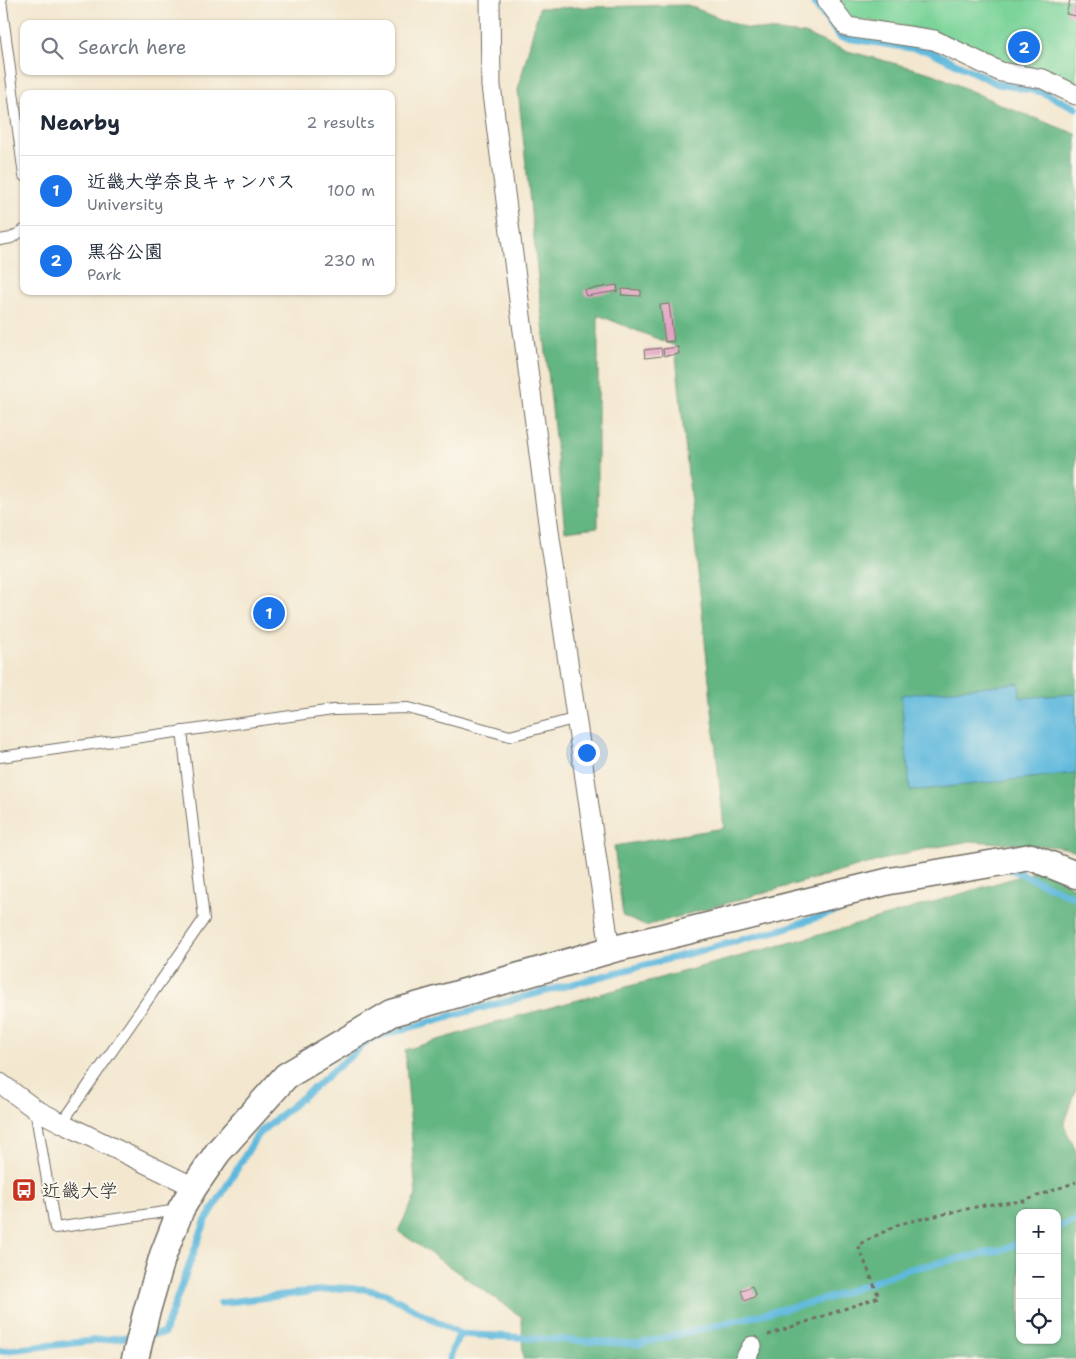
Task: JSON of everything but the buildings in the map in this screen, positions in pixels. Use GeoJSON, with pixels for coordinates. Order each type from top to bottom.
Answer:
{"type":"FeatureCollection","features":[{"type":"Feature","properties":{"kind":"street"},"geometry":{"type":"LineString","coordinates":[[490,0],[491,86],[549,528],[610,950]]}},
{"type":"Feature","properties":{"kind":"street"},"geometry":{"type":"LineString","coordinates":[[827,0],[847,27],[934,40],[1001,72],[1043,79],[1076,95]]}},
{"type":"Feature","properties":{"kind":"street"},"geometry":{"type":"LineString","coordinates":[[136,1359],[146,1314],[163,1255],[188,1198],[218,1152],[286,1076],[392,1013],[610,950],[890,881],[1031,857],[1076,875]]}},
{"type":"Feature","properties":{"kind":"street"},"geometry":{"type":"LineString","coordinates":[[0,1084],[35,1109],[188,1198]]}},
{"type":"Feature","properties":{"kind":"lane"},"geometry":{"type":"LineString","coordinates":[[1,0],[20,145]]}},
{"type":"Feature","properties":{"kind":"lane"},"geometry":{"type":"LineString","coordinates":[[0,240],[11,238],[20,232]]}},
{"type":"Feature","properties":{"kind":"lane"},"geometry":{"type":"LineString","coordinates":[[0,757],[333,710],[408,708],[510,736],[576,718]]}},
{"type":"Feature","properties":{"kind":"lane"},"geometry":{"type":"LineString","coordinates":[[62,1123],[204,919],[182,731]]}},
{"type":"Feature","properties":{"kind":"lane"},"geometry":{"type":"LineString","coordinates":[[35,1109],[55,1228],[188,1198]]}},
{"type":"Feature","properties":{"kind":"path"},"geometry":{"type":"LineString","coordinates":[[749,1352],[770,1333],[879,1297],[858,1245],[899,1224],[985,1205],[1024,1200],[1076,1182]]}},
{"type":"Feature","properties":{"kind":"green space"},"geometry":{"type":"Polygon","coordinates":[[[837,0],[1076,0],[1076,85],[1046,71],[1005,63],[937,32],[851,18],[837,0]]]}},
{"type":"Feature","properties":{"kind":"green space"},"geometry":{"type":"Polygon","coordinates":[[[687,5],[745,28],[805,34],[844,50],[934,74],[1006,107],[1076,134],[1076,851],[1060,847],[971,841],[914,851],[645,926],[623,916],[614,846],[724,828],[675,346],[598,315],[598,527],[565,531],[518,90],[539,8],[687,5]]]}},
{"type":"Feature","properties":{"kind":"green space"},"geometry":{"type":"Polygon","coordinates":[[[1044,869],[1076,889],[1076,1090],[1064,1126],[1076,1151],[1076,1359],[523,1359],[522,1317],[398,1231],[416,1195],[405,1050],[504,1020],[863,923],[1044,869]]]}},
{"type":"Feature","properties":{"kind":"water"},"geometry":{"type":"Polygon","coordinates":[[[1019,683],[1020,698],[1076,694],[1076,773],[910,791],[901,695],[1019,683]]]}},
{"type":"Feature","properties":{"kind":"waterway"},"geometry":{"type":"LineString","coordinates":[[812,0],[840,37],[930,51],[998,84],[1042,92],[1076,108]]}},
{"type":"Feature","properties":{"kind":"waterway"},"geometry":{"type":"LineString","coordinates":[[1010,869],[1076,898]]}},
{"type":"Feature","properties":{"kind":"waterway"},"geometry":{"type":"LineString","coordinates":[[147,1335],[164,1333],[205,1222],[258,1134],[370,1039],[783,929],[884,895]]}},
{"type":"Feature","properties":{"kind":"waterway"},"geometry":{"type":"LineString","coordinates":[[1061,1227],[1076,1221]]}},
{"type":"Feature","properties":{"kind":"waterway"},"geometry":{"type":"LineString","coordinates":[[221,1303],[340,1288],[364,1289],[386,1294],[460,1334],[639,1344],[829,1298],[909,1269],[1001,1250],[1016,1244]]}},
{"type":"Feature","properties":{"kind":"waterway"},"geometry":{"type":"LineString","coordinates":[[450,1359],[460,1334]]}},
{"type":"Feature","properties":{"kind":"waterway"},"geometry":{"type":"LineString","coordinates":[[0,1351],[136,1336]]}},
{"type":"Feature","properties":{"kind":"place","name":"黒谷公園"},"geometry":{"type":"Point","coordinates":[1024,47]}},
{"type":"Feature","properties":{"kind":"place","name":"近畿大学奈良キャンパス"},"geometry":{"type":"Point","coordinates":[269,613]}},
{"type":"Feature","properties":{"kind":"place","name":"近畿大学"},"geometry":{"type":"Point","coordinates":[24,1190]}}]}
